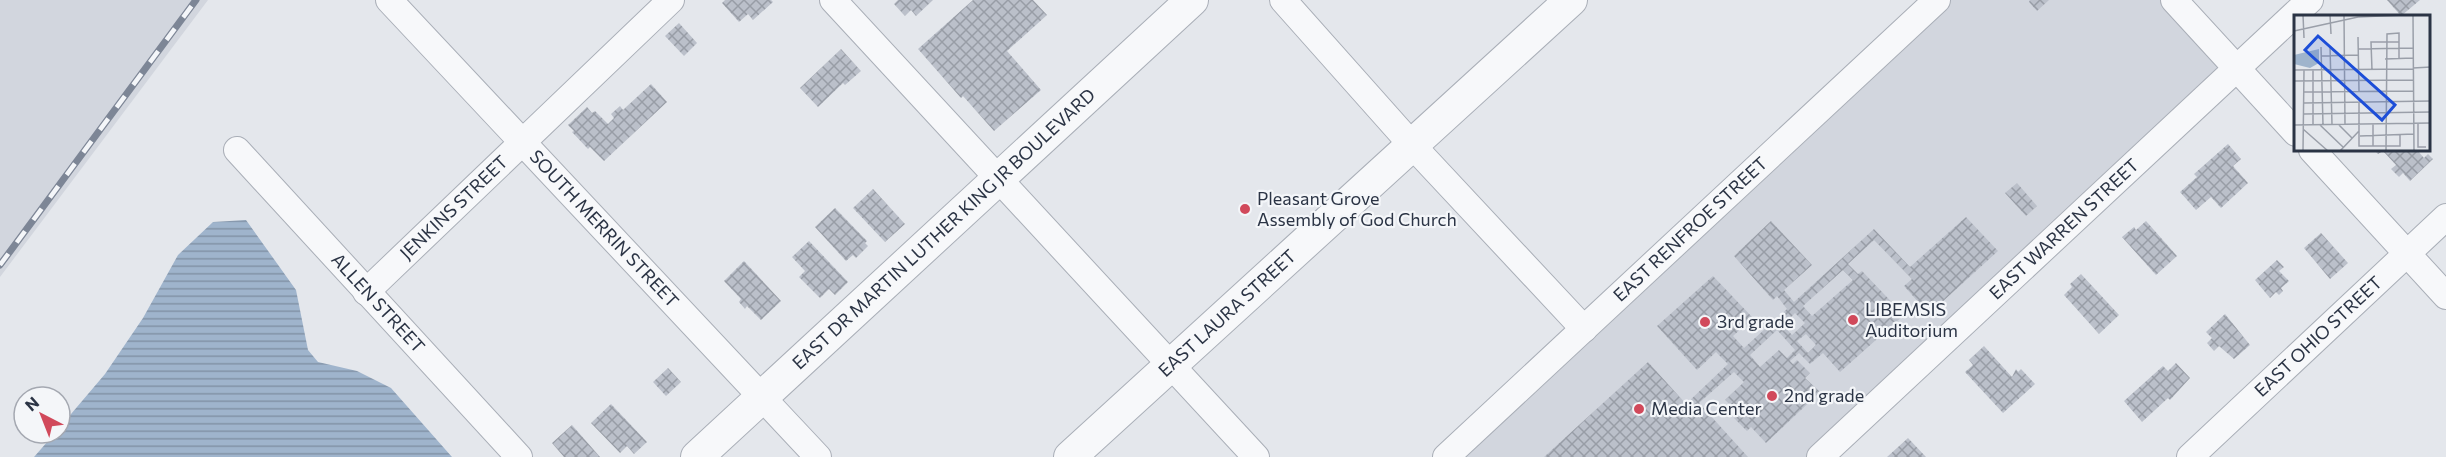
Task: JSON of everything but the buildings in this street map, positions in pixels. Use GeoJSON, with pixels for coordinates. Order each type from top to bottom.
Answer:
{"type":"FeatureCollection","features":[{"type":"Feature","properties":{"kind":"street","name":"SOUTH MERRIN STREET"},"geometry":{"type":"LineString","coordinates":[[389,0],[818,457]]}},
{"type":"Feature","properties":{"kind":"street","name":"JENKINS STREET"},"geometry":{"type":"LineString","coordinates":[[366,292],[671,0]]}},
{"type":"Feature","properties":{"kind":"street"},"geometry":{"type":"LineString","coordinates":[[833,0],[1256,457]]}},
{"type":"Feature","properties":{"kind":"street","name":"EAST DR MARTIN LUTHER KING JR BOULEVARD"},"geometry":{"type":"LineString","coordinates":[[697,457],[1192,0]]}},
{"type":"Feature","properties":{"kind":"street"},"geometry":{"type":"LineString","coordinates":[[1283,0],[1412,145],[1584,329]]}},
{"type":"Feature","properties":{"kind":"street","name":"EAST LAURA STREET"},"geometry":{"type":"LineString","coordinates":[[1071,457],[1571,0]]}},
{"type":"Feature","properties":{"kind":"street","name":"EAST RENFROE STREET"},"geometry":{"type":"LineString","coordinates":[[1446,457],[1937,0]]}},
{"type":"Feature","properties":{"kind":"street"},"geometry":{"type":"LineString","coordinates":[[2174,0],[2294,131]]}},
{"type":"Feature","properties":{"kind":"street","name":"EAST WARREN STREET"},"geometry":{"type":"LineString","coordinates":[[1820,457],[2310,0]]}},
{"type":"Feature","properties":{"kind":"street","name":"ALLEN STREET"},"geometry":{"type":"LineString","coordinates":[[237,150],[519,457]]}},
{"type":"Feature","properties":{"kind":"street"},"geometry":{"type":"LineString","coordinates":[[2314,152],[2446,296]]}},
{"type":"Feature","properties":{"kind":"street","name":"EAST OHIO STREET"},"geometry":{"type":"LineString","coordinates":[[2190,457],[2446,217]]}},
{"type":"Feature","properties":{"kind":"shaded area"},"geometry":{"type":"Polygon","coordinates":[[[0,0],[208,0],[0,277],[0,0]]]}},
{"type":"Feature","properties":{"kind":"shaded area"},"geometry":{"type":"Polygon","coordinates":[[[1937,0],[2174,0],[2236,67],[1820,457],[1445,457],[1937,0]]]}},
{"type":"Feature","properties":{"kind":"water"},"geometry":{"type":"Polygon","coordinates":[[[246,220],[296,290],[308,350],[318,362],[357,371],[391,388],[452,457],[34,457],[44,445],[72,445],[72,413],[105,374],[143,318],[178,255],[213,222],[246,220]]]}},
{"type":"Feature","properties":{"kind":"railway"},"geometry":{"type":"LineString","coordinates":[[0,265],[196,0]]}},
{"type":"Feature","properties":{"kind":"place","name":"Pleasant Grove Assembly of God Church"},"geometry":{"type":"Point","coordinates":[1245,209]}},
{"type":"Feature","properties":{"kind":"place","name":"LIBEMSIS Auditorium"},"geometry":{"type":"Point","coordinates":[1853,320]}},
{"type":"Feature","properties":{"kind":"place","name":"3rd grade"},"geometry":{"type":"Point","coordinates":[1705,322]}},
{"type":"Feature","properties":{"kind":"place","name":"2nd grade"},"geometry":{"type":"Point","coordinates":[1772,396]}},
{"type":"Feature","properties":{"kind":"place","name":"Media Center"},"geometry":{"type":"Point","coordinates":[1639,409]}}]}
